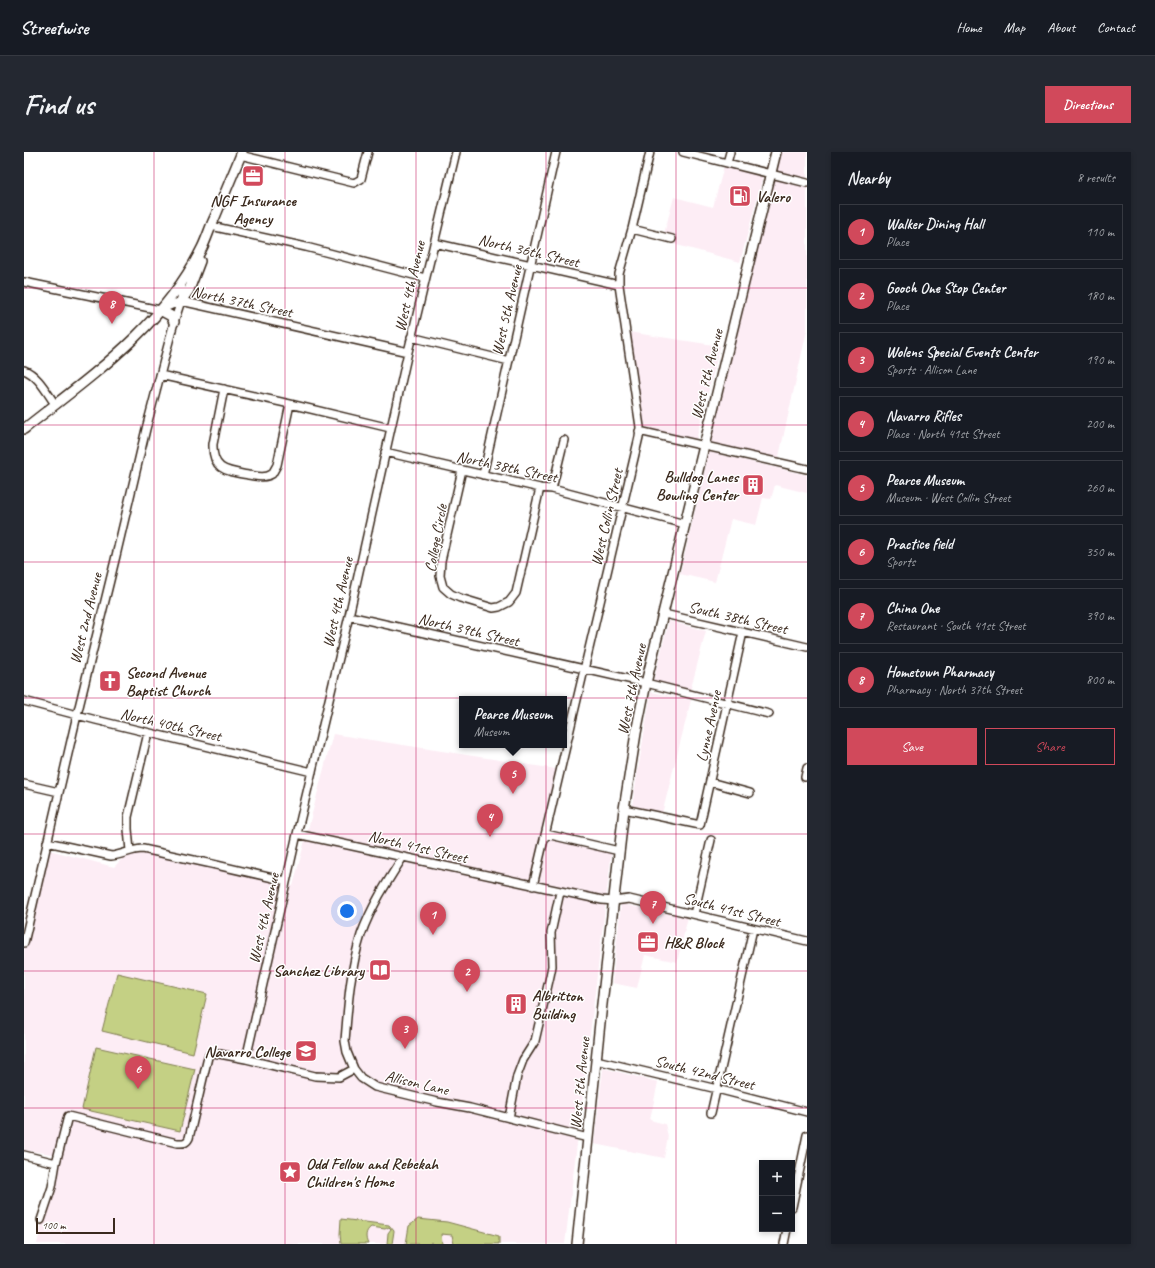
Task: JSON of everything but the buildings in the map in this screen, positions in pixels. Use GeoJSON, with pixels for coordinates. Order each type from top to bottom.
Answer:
{"type":"FeatureCollection","features":[{"type":"Feature","properties":{"kind":"main road","name":"West 7th Avenue"},"geometry":{"type":"LineString","coordinates":[[577,1244],[619,851],[636,733],[646,683],[776,152]]}},
{"type":"Feature","properties":{"kind":"main road"},"geometry":{"type":"LineString","coordinates":[[24,429],[116,356],[140,334],[160,310],[182,281],[202,248],[241,153]]}},
{"type":"Feature","properties":{"kind":"main road"},"geometry":{"type":"LineString","coordinates":[[181,301],[189,290],[201,256],[202,248]]}},
{"type":"Feature","properties":{"kind":"main road"},"geometry":{"type":"LineString","coordinates":[[160,310],[171,316],[174,322]]}},
{"type":"Feature","properties":{"kind":"street"},"geometry":{"type":"LineString","coordinates":[[241,153],[354,183],[361,179],[368,152]]}},
{"type":"Feature","properties":{"kind":"street","name":"West 4th Avenue"},"geometry":{"type":"LineString","coordinates":[[246,1059],[286,881],[349,616],[411,337],[456,152]]}},
{"type":"Feature","properties":{"kind":"street","name":"West 5th Avenue"},"geometry":{"type":"LineString","coordinates":[[483,475],[556,152]]}},
{"type":"Feature","properties":{"kind":"street","name":"West Collin Street"},"geometry":{"type":"LineString","coordinates":[[567,743],[640,431],[619,285],[619,274],[632,229],[650,152]]}},
{"type":"Feature","properties":{"kind":"street"},"geometry":{"type":"LineString","coordinates":[[683,152],[807,183]]}},
{"type":"Feature","properties":{"kind":"street"},"geometry":{"type":"LineString","coordinates":[[727,163],[730,152]]}},
{"type":"Feature","properties":{"kind":"street"},"geometry":{"type":"LineString","coordinates":[[211,226],[306,247],[425,278]]}},
{"type":"Feature","properties":{"kind":"street"},"geometry":{"type":"LineString","coordinates":[[632,229],[672,239]]}},
{"type":"Feature","properties":{"kind":"street","name":"North 36th Street"},"geometry":{"type":"LineString","coordinates":[[434,243],[619,285]]}},
{"type":"Feature","properties":{"kind":"street","name":"West 2nd Avenue"},"geometry":{"type":"LineString","coordinates":[[24,943],[76,715],[160,375],[181,301],[182,281]]}},
{"type":"Feature","properties":{"kind":"street"},"geometry":{"type":"LineString","coordinates":[[24,282],[160,310]]}},
{"type":"Feature","properties":{"kind":"street","name":"North 37th Street"},"geometry":{"type":"LineString","coordinates":[[160,310],[181,301],[408,352]]}},
{"type":"Feature","properties":{"kind":"street"},"geometry":{"type":"LineString","coordinates":[[411,337],[509,360]]}},
{"type":"Feature","properties":{"kind":"street"},"geometry":{"type":"LineString","coordinates":[[24,370],[38,380],[55,404]]}},
{"type":"Feature","properties":{"kind":"street"},"geometry":{"type":"LineString","coordinates":[[160,375],[390,428]]}},
{"type":"Feature","properties":{"kind":"street"},"geometry":{"type":"LineString","coordinates":[[224,390],[212,451],[213,457],[219,466],[230,472],[263,477],[272,474],[277,464],[290,404]]}},
{"type":"Feature","properties":{"kind":"street"},"geometry":{"type":"LineString","coordinates":[[640,431],[807,469]]}},
{"type":"Feature","properties":{"kind":"street"},"geometry":{"type":"LineString","coordinates":[[552,489],[564,440]]}},
{"type":"Feature","properties":{"kind":"street","name":"North 38th Street"},"geometry":{"type":"LineString","coordinates":[[385,452],[540,488],[552,489],[623,507]]}},
{"type":"Feature","properties":{"kind":"street","name":"College Circle"},"geometry":{"type":"LineString","coordinates":[[462,470],[441,561],[440,576],[443,587],[451,594],[488,607],[499,607],[509,602],[516,593],[540,488]]}},
{"type":"Feature","properties":{"kind":"street"},"geometry":{"type":"LineString","coordinates":[[623,507],[685,524]]}},
{"type":"Feature","properties":{"kind":"street","name":"South 38th Street"},"geometry":{"type":"LineString","coordinates":[[664,614],[807,646]]}},
{"type":"Feature","properties":{"kind":"street","name":"North 39th Street"},"geometry":{"type":"LineString","coordinates":[[349,616],[646,683],[769,714]]}},
{"type":"Feature","properties":{"kind":"street","name":"Lynne Avenue"},"geometry":{"type":"LineString","coordinates":[[624,809],[700,825],[743,632]]}},
{"type":"Feature","properties":{"kind":"street","name":"North 40th Street"},"geometry":{"type":"LineString","coordinates":[[24,700],[76,715],[312,772]]}},
{"type":"Feature","properties":{"kind":"street"},"geometry":{"type":"LineString","coordinates":[[130,851],[128,817],[148,733]]}},
{"type":"Feature","properties":{"kind":"street","name":"West Collin Street"},"geometry":{"type":"LineString","coordinates":[[533,886],[566,748]]}},
{"type":"Feature","properties":{"kind":"street"},"geometry":{"type":"LineString","coordinates":[[805,777],[807,768]]}},
{"type":"Feature","properties":{"kind":"street"},"geometry":{"type":"LineString","coordinates":[[710,782],[750,793]]}},
{"type":"Feature","properties":{"kind":"street"},"geometry":{"type":"LineString","coordinates":[[24,784],[58,792]]}},
{"type":"Feature","properties":{"kind":"street","name":"North 41st Street"},"geometry":{"type":"LineString","coordinates":[[297,834],[533,886]]}},
{"type":"Feature","properties":{"kind":"street"},"geometry":{"type":"LineString","coordinates":[[546,834],[619,851]]}},
{"type":"Feature","properties":{"kind":"street"},"geometry":{"type":"LineString","coordinates":[[694,914],[711,840]]}},
{"type":"Feature","properties":{"kind":"street"},"geometry":{"type":"LineString","coordinates":[[47,842],[110,856],[119,855],[138,849],[151,851],[286,881]]}},
{"type":"Feature","properties":{"kind":"street"},"geometry":{"type":"LineString","coordinates":[[41,1220],[52,1187],[56,1163],[68,1116],[177,1143],[185,1143],[189,1138],[208,1057],[210,1054],[214,1053],[246,1059],[315,1076],[339,1077],[354,1069],[347,1052],[345,1041],[352,975],[361,936],[384,885],[403,857]]}},
{"type":"Feature","properties":{"kind":"street","name":"South 41st Street"},"geometry":{"type":"LineString","coordinates":[[533,886],[602,900],[614,901],[629,899],[807,942]]}},
{"type":"Feature","properties":{"kind":"street"},"geometry":{"type":"LineString","coordinates":[[509,1118],[517,1076],[523,1060],[535,1040],[550,976],[552,966],[551,933],[560,892]]}},
{"type":"Feature","properties":{"kind":"street"},"geometry":{"type":"LineString","coordinates":[[711,1113],[753,929]]}},
{"type":"Feature","properties":{"kind":"street","name":"South 42nd Street"},"geometry":{"type":"LineString","coordinates":[[596,1060],[807,1112]]}},
{"type":"Feature","properties":{"kind":"street","name":"Allison Lane"},"geometry":{"type":"LineString","coordinates":[[354,1069],[363,1080],[375,1087],[588,1138]]}},
{"type":"Feature","properties":{"kind":"street"},"geometry":{"type":"LineString","coordinates":[[794,1196],[807,1135]]}},
{"type":"Feature","properties":{"kind":"street"},"geometry":{"type":"LineString","coordinates":[[24,1154],[56,1163]]}},
{"type":"Feature","properties":{"kind":"street"},"geometry":{"type":"LineString","coordinates":[[784,1244],[786,1232]]}},
{"type":"Feature","properties":{"kind":"shaded area"},"geometry":{"type":"Polygon","coordinates":[[[780,152],[807,152],[807,180],[775,173],[780,152]]]}},
{"type":"Feature","properties":{"kind":"shaded area"},"geometry":{"type":"Polygon","coordinates":[[[724,166],[763,176],[740,262],[662,241],[674,197],[713,207],[724,166]]]}},
{"type":"Feature","properties":{"kind":"shaded area"},"geometry":{"type":"Polygon","coordinates":[[[774,179],[807,188],[807,330],[778,461],[710,446],[774,179]]]}},
{"type":"Feature","properties":{"kind":"shaded area"},"geometry":{"type":"Polygon","coordinates":[[[628,332],[720,346],[696,440],[643,427],[628,332]]]}},
{"type":"Feature","properties":{"kind":"shaded area"},"geometry":{"type":"Polygon","coordinates":[[[709,452],[807,475],[807,493],[775,485],[771,499],[763,498],[756,525],[731,519],[715,582],[680,574],[709,452]]]}},
{"type":"Feature","properties":{"kind":"shaded area"},"geometry":{"type":"Polygon","coordinates":[[[669,621],[706,631],[690,692],[653,683],[669,621]]]}},
{"type":"Feature","properties":{"kind":"shaded area"},"geometry":{"type":"Polygon","coordinates":[[[651,692],[691,700],[662,814],[634,809],[632,806],[651,692]]]}},
{"type":"Feature","properties":{"kind":"shaded area","name":"Navarro College"},"geometry":{"type":"Polygon","coordinates":[[[333,734],[556,769],[542,833],[612,849],[565,1244],[37,1244],[58,1155],[24,1150],[24,951],[45,849],[114,867],[130,851],[293,886],[333,734]]]}},
{"type":"Feature","properties":{"kind":"shaded area"},"geometry":{"type":"Polygon","coordinates":[[[621,904],[688,917],[677,962],[645,955],[637,988],[612,983],[621,904]]]}},
{"type":"Feature","properties":{"kind":"shaded area"},"geometry":{"type":"Polygon","coordinates":[[[603,1068],[658,1082],[650,1120],[665,1124],[668,1136],[664,1158],[594,1144],[603,1068]]]}},
{"type":"Feature","properties":{"kind":"green space"},"geometry":{"type":"Polygon","coordinates":[[[117,973],[207,994],[193,1053],[102,1031],[117,973]]]}},
{"type":"Feature","properties":{"kind":"green space"},"geometry":{"type":"Polygon","coordinates":[[[96,1047],[195,1069],[180,1131],[82,1109],[96,1047]]]}},
{"type":"Feature","properties":{"kind":"green space"},"geometry":{"type":"Polygon","coordinates":[[[341,1219],[389,1225],[394,1231],[392,1244],[387,1244],[388,1233],[391,1229],[389,1227],[385,1229],[371,1227],[366,1235],[368,1244],[341,1244],[341,1219]]]}},
{"type":"Feature","properties":{"kind":"green space"},"geometry":{"type":"Polygon","coordinates":[[[418,1219],[447,1222],[499,1236],[499,1244],[454,1244],[452,1235],[441,1234],[442,1244],[433,1244],[431,1242],[429,1244],[406,1244],[409,1226],[418,1219]]]}},
{"type":"Feature","properties":{"kind":"place","name":"NGF Insurance Agency"},"geometry":{"type":"Point","coordinates":[253,176]}},
{"type":"Feature","properties":{"kind":"place","name":"Valero"},"geometry":{"type":"Point","coordinates":[740,196]}},
{"type":"Feature","properties":{"kind":"place","name":"Hometown Pharmacy"},"geometry":{"type":"Point","coordinates":[112,324]}},
{"type":"Feature","properties":{"kind":"place","name":"Bulldog Lanes Bowling Center"},"geometry":{"type":"Point","coordinates":[753,485]}},
{"type":"Feature","properties":{"kind":"place","name":"Second Avenue Baptist Church"},"geometry":{"type":"Point","coordinates":[110,681]}},
{"type":"Feature","properties":{"kind":"place","name":"Pearce Museum"},"geometry":{"type":"Point","coordinates":[513,794]}},
{"type":"Feature","properties":{"kind":"place","name":"Navarro Rifles"},"geometry":{"type":"Point","coordinates":[490,837]}},
{"type":"Feature","properties":{"kind":"place","name":"China One"},"geometry":{"type":"Point","coordinates":[653,924]}},
{"type":"Feature","properties":{"kind":"place","name":"Walker Dining Hall"},"geometry":{"type":"Point","coordinates":[433,935]}},
{"type":"Feature","properties":{"kind":"place","name":"H&R Block"},"geometry":{"type":"Point","coordinates":[648,942]}},
{"type":"Feature","properties":{"kind":"place","name":"Sanchez Library"},"geometry":{"type":"Point","coordinates":[380,970]}},
{"type":"Feature","properties":{"kind":"place","name":"Gooch One Stop Center"},"geometry":{"type":"Point","coordinates":[467,992]}},
{"type":"Feature","properties":{"kind":"place","name":"Albritton Building"},"geometry":{"type":"Point","coordinates":[516,1004]}},
{"type":"Feature","properties":{"kind":"place","name":"Wolens Special Events Center"},"geometry":{"type":"Point","coordinates":[405,1049]}},
{"type":"Feature","properties":{"kind":"place","name":"Navarro College"},"geometry":{"type":"Point","coordinates":[306,1051]}},
{"type":"Feature","properties":{"kind":"place","name":"Practice field"},"geometry":{"type":"Point","coordinates":[138,1089]}},
{"type":"Feature","properties":{"kind":"place","name":"Odd Fellow and Rebekah Children's Home"},"geometry":{"type":"Point","coordinates":[290,1172]}}]}
